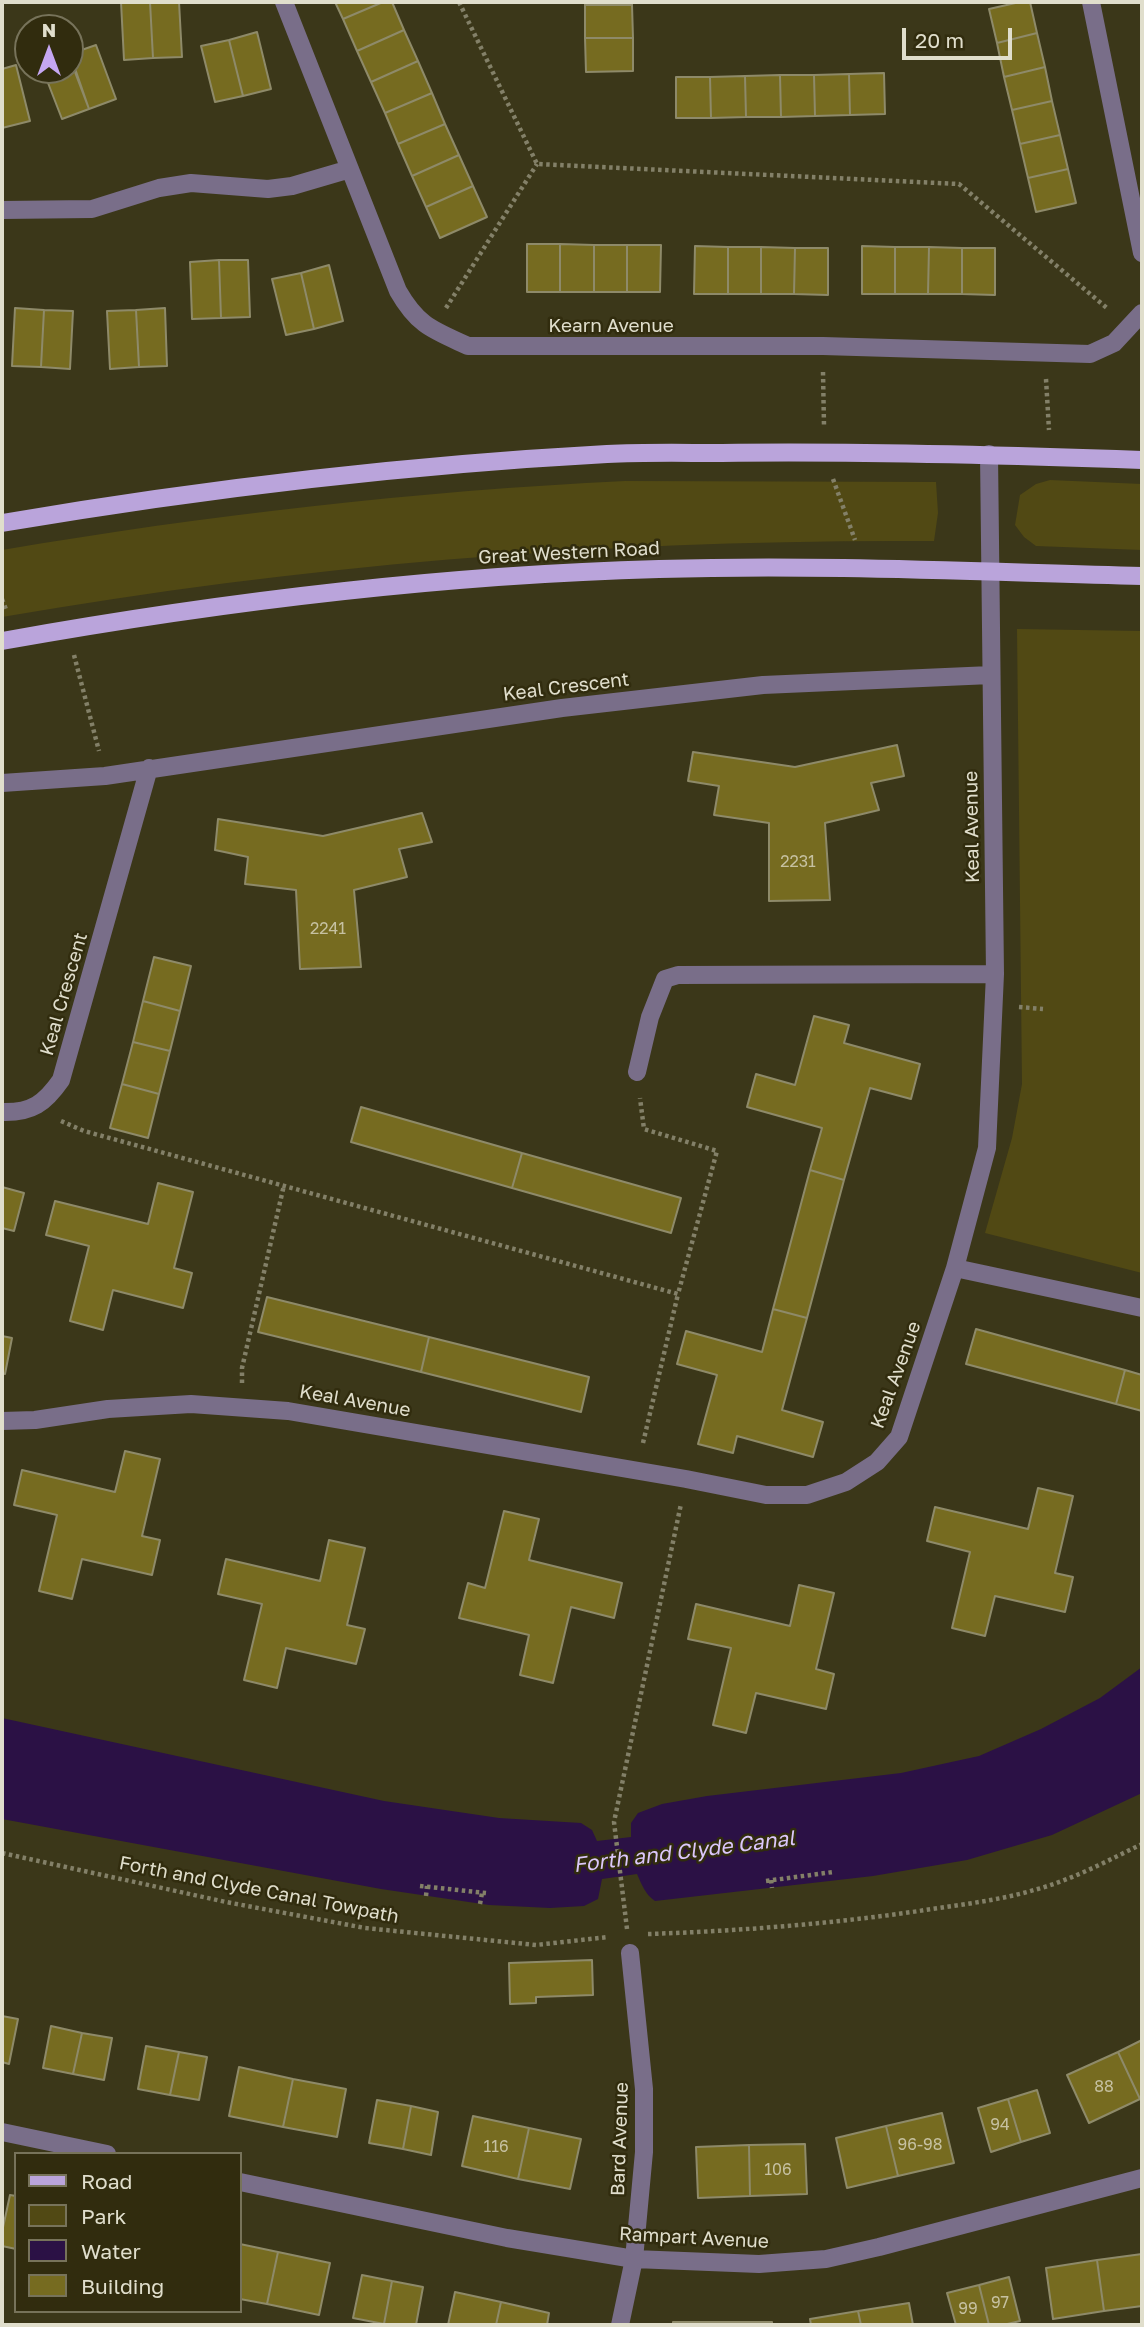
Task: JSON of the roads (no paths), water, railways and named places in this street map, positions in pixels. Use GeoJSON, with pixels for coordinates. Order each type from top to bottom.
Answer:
{"type":"FeatureCollection","features":[{"type":"Feature","properties":{"kind":"main road"},"geometry":{"type":"LineString","coordinates":[[2,523],[246,487],[610,454],[824,451],[1142,460]]}},
{"type":"Feature","properties":{"kind":"main road","name":"Great Western Road"},"geometry":{"type":"LineString","coordinates":[[2,641],[206,608],[338,592],[566,572],[864,567],[1142,576]]}},
{"type":"Feature","properties":{"kind":"street","name":"Kearn Avenue"},"geometry":{"type":"LineString","coordinates":[[284,2],[398,291],[411,314],[432,330],[468,346],[823,346],[1090,354],[1114,344],[1142,313]]}},
{"type":"Feature","properties":{"kind":"street"},"geometry":{"type":"LineString","coordinates":[[1091,2],[1142,253]]}},
{"type":"Feature","properties":{"kind":"street"},"geometry":{"type":"LineString","coordinates":[[2,210],[92,209],[159,188],[191,183],[280,188],[350,169]]}},
{"type":"Feature","properties":{"kind":"street","name":"Keal Avenue"},"geometry":{"type":"LineString","coordinates":[[2,1421],[35,1420],[108,1409],[191,1404],[288,1411],[766,1495],[807,1495],[845,1482],[877,1462],[899,1437],[955,1268],[987,1148],[995,974],[989,454]]}},
{"type":"Feature","properties":{"kind":"street","name":"Keal Crescent"},"geometry":{"type":"LineString","coordinates":[[2,783],[105,776],[562,708],[763,685],[991,675]]}},
{"type":"Feature","properties":{"kind":"street","name":"Keal Crescent"},"geometry":{"type":"LineString","coordinates":[[2,1112],[14,1113],[32,1109],[54,1090],[65,1069],[149,768]]}},
{"type":"Feature","properties":{"kind":"street"},"geometry":{"type":"LineString","coordinates":[[637,1072],[656,996],[665,979],[678,975],[995,974]]}},
{"type":"Feature","properties":{"kind":"street"},"geometry":{"type":"LineString","coordinates":[[955,1268],[1142,1308]]}},
{"type":"Feature","properties":{"kind":"street","name":"Bard Avenue"},"geometry":{"type":"LineString","coordinates":[[620,2325],[634,2259],[644,2152],[644,2089],[629,1954]]}},
{"type":"Feature","properties":{"kind":"street"},"geometry":{"type":"LineString","coordinates":[[2,2132],[97,2152]]}},
{"type":"Feature","properties":{"kind":"street","name":"Rampart Avenue"},"geometry":{"type":"LineString","coordinates":[[242,2182],[507,2238],[634,2259],[759,2264],[827,2259],[1141,2180]]}},
{"type":"Feature","properties":{"kind":"water","name":"Forth and Clyde Canal"},"geometry":{"type":"Polygon","coordinates":[[[1142,1667],[1142,1793],[1052,1835],[967,1860],[873,1876],[655,1901],[646,1892],[637,1874],[602,1879],[598,1899],[584,1906],[550,1908],[489,1905],[381,1889],[2,1819],[2,1718],[384,1801],[499,1818],[581,1823],[592,1830],[597,1841],[631,1837],[631,1823],[638,1813],[662,1804],[707,1796],[901,1773],[979,1756],[1041,1729],[1100,1698],[1142,1667]]]}}]}
